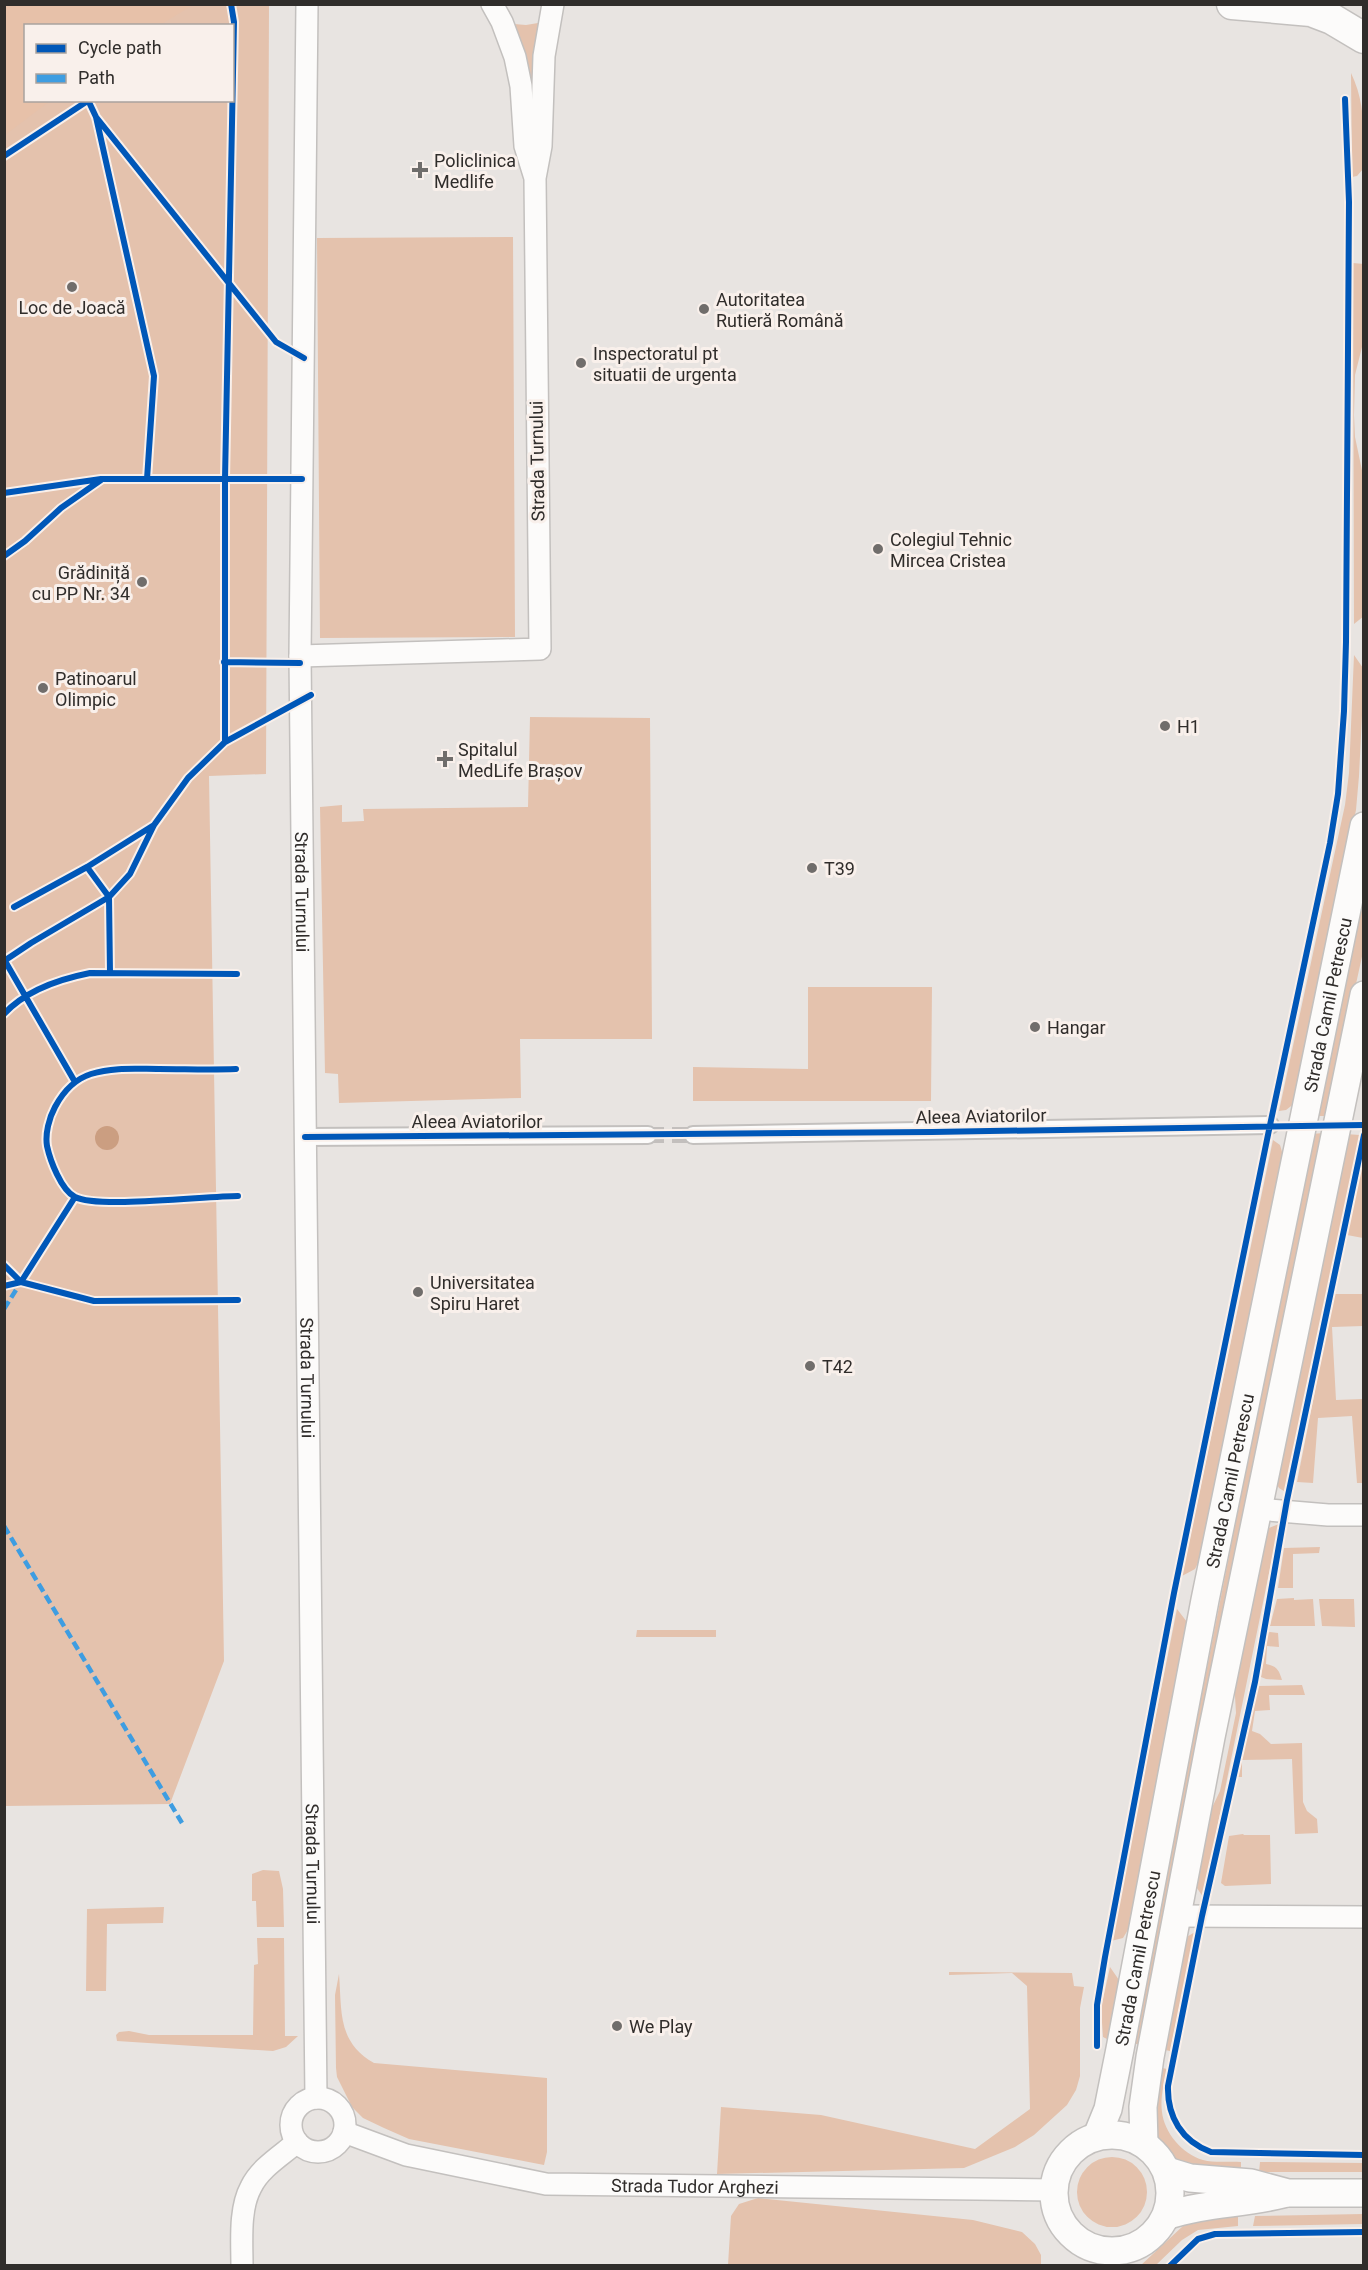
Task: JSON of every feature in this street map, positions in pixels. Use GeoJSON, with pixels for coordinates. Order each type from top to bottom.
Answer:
{"type":"FeatureCollection","features":[{"type":"Feature","properties":{"kind":"main road"},"geometry":{"type":"LineString","coordinates":[[1232,4],[1311,10],[1332,19],[1364,38]]}},
{"type":"Feature","properties":{"kind":"street","name":"Strada Turnului"},"geometry":{"type":"LineString","coordinates":[[307,4],[300,656],[316,2098]]}},
{"type":"Feature","properties":{"kind":"street","name":"Strada Turnului"},"geometry":{"type":"LineString","coordinates":[[492,4],[502,22],[515,57],[521,86],[525,146],[535,178]]}},
{"type":"Feature","properties":{"kind":"street","name":"Strada Turnului"},"geometry":{"type":"LineString","coordinates":[[300,656],[540,649],[535,178],[541,146],[544,56],[553,4]]}},
{"type":"Feature","properties":{"kind":"street","name":"Strada Camil Petrescu"},"geometry":{"type":"LineString","coordinates":[[1097,2136],[1108,2109],[1118,2060],[1208,1588],[1364,826]]}},
{"type":"Feature","properties":{"kind":"street","name":"Strada Camil Petrescu"},"geometry":{"type":"LineString","coordinates":[[1144,2144],[1144,2091],[1177,1916],[1257,1509],[1364,995]]}},
{"type":"Feature","properties":{"kind":"street","name":"Aleea Aviatorilor"},"geometry":{"type":"LineString","coordinates":[[693,1135],[1270,1125]]}},
{"type":"Feature","properties":{"kind":"street","name":"Aleea Aviatorilor"},"geometry":{"type":"LineString","coordinates":[[305,1137],[648,1135]]}},
{"type":"Feature","properties":{"kind":"street"},"geometry":{"type":"LineString","coordinates":[[1257,1509],[1328,1515],[1364,1515]]}},
{"type":"Feature","properties":{"kind":"street"},"geometry":{"type":"LineString","coordinates":[[1177,1916],[1364,1917]]}},
{"type":"Feature","properties":{"kind":"street"},"geometry":{"type":"LineString","coordinates":[[316,2098],[324,2099],[339,2108],[345,2124],[344,2132],[333,2148],[322,2152],[312,2151],[297,2142],[293,2134],[292,2118],[301,2105],[316,2098]]}},
{"type":"Feature","properties":{"kind":"street","name":"Strada Tudor Arghezi"},"geometry":{"type":"LineString","coordinates":[[344,2132],[406,2155],[546,2184],[1054,2190]]}},
{"type":"Feature","properties":{"kind":"street"},"geometry":{"type":"LineString","coordinates":[[1113,2134],[1129,2137],[1144,2144],[1158,2156],[1167,2172],[1170,2189],[1166,2216],[1154,2233],[1124,2258],[1112,2251],[1096,2249],[1083,2254],[1059,2217],[1054,2190],[1060,2167],[1069,2153],[1082,2143],[1097,2136],[1113,2134]]}},
{"type":"Feature","properties":{"kind":"street"},"geometry":{"type":"LineString","coordinates":[[242,2265],[245,2206],[250,2188],[266,2169],[297,2142]]}},
{"type":"Feature","properties":{"kind":"street"},"geometry":{"type":"LineString","coordinates":[[1167,2172],[1190,2178],[1251,2182],[1287,2193]]}},
{"type":"Feature","properties":{"kind":"street"},"geometry":{"type":"LineString","coordinates":[[1166,2216],[1190,2208],[1250,2201],[1287,2193],[1364,2193]]}},
{"type":"Feature","properties":{"kind":"shaded area"},"geometry":{"type":"Polygon","coordinates":[[[5,4],[193,4],[162,24],[24,24],[24,102],[49,102],[5,135],[5,4]]]}},
{"type":"Feature","properties":{"kind":"shaded area"},"geometry":{"type":"Polygon","coordinates":[[[5,5],[269,5],[266,774],[209,776],[224,1661],[170,1804],[5,1806],[5,5]]]}},
{"type":"Feature","properties":{"kind":"shaded area"},"geometry":{"type":"Polygon","coordinates":[[[538,23],[533,82],[530,82],[514,24],[538,23]]]}},
{"type":"Feature","properties":{"kind":"shaded area"},"geometry":{"type":"Polygon","coordinates":[[[1351,73],[1362,108],[1364,132],[1363,169],[1357,176],[1352,177],[1351,73]]]}},
{"type":"Feature","properties":{"kind":"shaded area"},"geometry":{"type":"Polygon","coordinates":[[[513,237],[515,637],[320,638],[317,238],[513,237]]]}},
{"type":"Feature","properties":{"kind":"shaded area"},"geometry":{"type":"Polygon","coordinates":[[[1353,263],[1364,264],[1363,343],[1355,375],[1354,415],[1355,437],[1364,480],[1364,616],[1354,624],[1353,263]]]}},
{"type":"Feature","properties":{"kind":"shaded area"},"geometry":{"type":"Polygon","coordinates":[[[1354,655],[1363,668],[1364,675],[1356,810],[1295,1103],[1286,1110],[1279,1111],[1345,805],[1349,773],[1354,655]]]}},
{"type":"Feature","properties":{"kind":"shaded area"},"geometry":{"type":"Polygon","coordinates":[[[530,717],[650,718],[652,1039],[520,1039],[521,1098],[339,1103],[338,1074],[325,1073],[320,807],[342,805],[342,822],[364,821],[363,809],[528,807],[530,717]]]}},
{"type":"Feature","properties":{"kind":"shaded area"},"geometry":{"type":"Polygon","coordinates":[[[1363,884],[1363,952],[1327,1116],[1316,1116],[1363,884]]]}},
{"type":"Feature","properties":{"kind":"shaded area"},"geometry":{"type":"Polygon","coordinates":[[[808,987],[932,987],[931,1101],[693,1101],[693,1067],[808,1069],[808,987]]]}},
{"type":"Feature","properties":{"kind":"shaded area"},"geometry":{"type":"Polygon","coordinates":[[[107,1126],[115,1130],[119,1138],[115,1146],[107,1150],[99,1146],[95,1138],[99,1130],[107,1126]]]}},
{"type":"Feature","properties":{"kind":"shaded area"},"geometry":{"type":"Polygon","coordinates":[[[1323,1133],[1141,2044],[1133,2044],[1312,1134],[1323,1133]]]}},
{"type":"Feature","properties":{"kind":"shaded area"},"geometry":{"type":"Polygon","coordinates":[[[1345,1134],[1360,1135],[1287,1493],[1279,1488],[1275,1481],[1345,1134]]]}},
{"type":"Feature","properties":{"kind":"shaded area"},"geometry":{"type":"Polygon","coordinates":[[[1273,1140],[1280,1145],[1283,1155],[1200,1559],[1195,1569],[1182,1576],[1273,1140]]]}},
{"type":"Feature","properties":{"kind":"shaded area"},"geometry":{"type":"Polygon","coordinates":[[[1363,1157],[1363,1238],[1347,1235],[1363,1157]]]}},
{"type":"Feature","properties":{"kind":"shaded area"},"geometry":{"type":"Polygon","coordinates":[[[1334,1294],[1363,1294],[1363,1326],[1332,1327],[1336,1400],[1363,1399],[1363,1483],[1357,1483],[1352,1416],[1318,1418],[1313,1483],[1297,1482],[1334,1294]]]}},
{"type":"Feature","properties":{"kind":"shaded area"},"geometry":{"type":"Polygon","coordinates":[[[1279,1524],[1203,1897],[1195,1885],[1209,1814],[1220,1791],[1236,1713],[1234,1679],[1260,1537],[1269,1528],[1279,1524]]]}},
{"type":"Feature","properties":{"kind":"shaded area"},"geometry":{"type":"Polygon","coordinates":[[[1320,1547],[1319,1553],[1293,1554],[1293,1588],[1278,1588],[1284,1548],[1320,1547]]]}},
{"type":"Feature","properties":{"kind":"shaded area"},"geometry":{"type":"Polygon","coordinates":[[[1294,1598],[1294,1600],[1313,1599],[1315,1626],[1270,1626],[1277,1599],[1294,1598]]]}},
{"type":"Feature","properties":{"kind":"shaded area"},"geometry":{"type":"Polygon","coordinates":[[[1319,1599],[1354,1599],[1355,1627],[1322,1626],[1319,1599]]]}},
{"type":"Feature","properties":{"kind":"shaded area"},"geometry":{"type":"Polygon","coordinates":[[[1177,1609],[1187,1622],[1187,1630],[1129,1928],[1123,1938],[1111,1941],[1177,1609]]]}},
{"type":"Feature","properties":{"kind":"shaded area"},"geometry":{"type":"Polygon","coordinates":[[[637,1630],[716,1630],[716,1637],[636,1637],[637,1630]]]}},
{"type":"Feature","properties":{"kind":"shaded area"},"geometry":{"type":"Polygon","coordinates":[[[1267,1633],[1278,1633],[1279,1647],[1267,1646],[1266,1664],[1277,1669],[1282,1680],[1261,1677],[1267,1633]]]}},
{"type":"Feature","properties":{"kind":"shaded area"},"geometry":{"type":"Polygon","coordinates":[[[1302,1685],[1305,1695],[1269,1695],[1270,1710],[1255,1711],[1252,1731],[1260,1734],[1271,1744],[1302,1743],[1303,1802],[1307,1811],[1317,1819],[1318,1833],[1295,1834],[1292,1759],[1242,1760],[1242,1777],[1237,1777],[1257,1686],[1302,1685]]]}},
{"type":"Feature","properties":{"kind":"shaded area"},"geometry":{"type":"Polygon","coordinates":[[[1270,1835],[1271,1884],[1225,1886],[1221,1883],[1229,1836],[1270,1835]]]}},
{"type":"Feature","properties":{"kind":"shaded area"},"geometry":{"type":"Polygon","coordinates":[[[263,1870],[279,1871],[283,1889],[284,1927],[257,1927],[256,1901],[252,1901],[252,1874],[263,1870]]]}},
{"type":"Feature","properties":{"kind":"shaded area"},"geometry":{"type":"Polygon","coordinates":[[[164,1907],[163,1923],[107,1924],[106,1991],[86,1991],[87,1909],[164,1907]]]}},
{"type":"Feature","properties":{"kind":"shaded area"},"geometry":{"type":"Polygon","coordinates":[[[1195,1932],[1170,2051],[1160,2049],[1180,1941],[1195,1932]]]}},
{"type":"Feature","properties":{"kind":"shaded area"},"geometry":{"type":"Polygon","coordinates":[[[257,1938],[284,1938],[285,2036],[298,2036],[286,2047],[273,2051],[117,2041],[116,2035],[119,2032],[129,2031],[149,2035],[253,2035],[254,1965],[258,1964],[257,1938]]]}},
{"type":"Feature","properties":{"kind":"shaded area"},"geometry":{"type":"Polygon","coordinates":[[[1110,1967],[1119,1980],[1109,2040],[1103,2037],[1101,2008],[1110,1967]]]}},
{"type":"Feature","properties":{"kind":"shaded area"},"geometry":{"type":"Polygon","coordinates":[[[949,1972],[1072,1973],[1074,1986],[1084,1987],[1080,2008],[1080,2076],[1076,2090],[1067,2105],[1034,2135],[1015,2147],[964,2168],[717,2174],[721,2107],[821,2115],[975,2149],[1030,2109],[1027,1986],[1012,1973],[949,1975],[949,1972]]]}},
{"type":"Feature","properties":{"kind":"shaded area"},"geometry":{"type":"Polygon","coordinates":[[[339,1974],[342,2013],[347,2035],[362,2055],[374,2063],[547,2078],[547,2152],[544,2165],[409,2139],[363,2118],[352,2107],[337,2077],[335,1995],[339,1974]]]}},
{"type":"Feature","properties":{"kind":"shaded area"},"geometry":{"type":"Polygon","coordinates":[[[1158,2067],[1167,2069],[1162,2096],[1162,2112],[1166,2127],[1175,2141],[1188,2153],[1203,2160],[1241,2162],[1241,2173],[1199,2172],[1181,2163],[1166,2150],[1156,2132],[1152,2113],[1158,2067]]]}},
{"type":"Feature","properties":{"kind":"shaded area"},"geometry":{"type":"Polygon","coordinates":[[[1112,2157],[1125,2160],[1137,2167],[1144,2179],[1147,2192],[1144,2205],[1137,2217],[1125,2224],[1112,2227],[1099,2224],[1087,2217],[1080,2205],[1077,2192],[1080,2179],[1087,2167],[1099,2160],[1112,2157]]]}},
{"type":"Feature","properties":{"kind":"shaded area"},"geometry":{"type":"Polygon","coordinates":[[[1260,2162],[1363,2163],[1363,2172],[1259,2172],[1260,2162]]]}},
{"type":"Feature","properties":{"kind":"shaded area"},"geometry":{"type":"Polygon","coordinates":[[[758,2198],[973,2220],[1022,2232],[1035,2244],[1041,2255],[1041,2265],[728,2265],[731,2216],[739,2204],[758,2198]]]}},
{"type":"Feature","properties":{"kind":"shaded area"},"geometry":{"type":"Polygon","coordinates":[[[1363,2214],[1363,2224],[1253,2226],[1255,2216],[1363,2214]]]}},
{"type":"Feature","properties":{"kind":"shaded area"},"geometry":{"type":"Polygon","coordinates":[[[1238,2215],[1238,2226],[1198,2230],[1182,2240],[1156,2265],[1140,2266],[1183,2226],[1196,2219],[1238,2215]]]}},
{"type":"Feature","properties":{"kind":"tunnel"},"geometry":{"type":"LineString","coordinates":[[648,1135],[693,1135]]}},
{"type":"Feature","properties":{"kind":"marked path"},"geometry":{"type":"LineString","coordinates":[[4,1309],[21,1282]]}},
{"type":"Feature","properties":{"kind":"marked path"},"geometry":{"type":"LineString","coordinates":[[4,1526],[182,1823]]}},
{"type":"Feature","properties":{"kind":"cycle path"},"geometry":{"type":"LineString","coordinates":[[231,4],[234,24]]}},
{"type":"Feature","properties":{"kind":"cycle path"},"geometry":{"type":"LineString","coordinates":[[1097,2046],[1097,2005],[1105,1957],[1174,1593],[1330,843],[1338,794],[1346,642],[1349,202],[1345,99]]}},
{"type":"Feature","properties":{"kind":"cycle path"},"geometry":{"type":"LineString","coordinates":[[4,156],[86,102]]}},
{"type":"Feature","properties":{"kind":"cycle path"},"geometry":{"type":"LineString","coordinates":[[89,102],[96,117],[276,342],[304,358]]}},
{"type":"Feature","properties":{"kind":"cycle path"},"geometry":{"type":"LineString","coordinates":[[4,961],[109,897],[130,874],[154,825],[188,778],[225,742],[225,479],[232,102]]}},
{"type":"Feature","properties":{"kind":"cycle path"},"geometry":{"type":"LineString","coordinates":[[96,117],[154,376],[147,479]]}},
{"type":"Feature","properties":{"kind":"cycle path"},"geometry":{"type":"LineString","coordinates":[[4,493],[101,479],[302,479]]}},
{"type":"Feature","properties":{"kind":"cycle path"},"geometry":{"type":"LineString","coordinates":[[4,556],[25,541],[61,508],[101,480]]}},
{"type":"Feature","properties":{"kind":"cycle path"},"geometry":{"type":"LineString","coordinates":[[224,662],[300,663]]}},
{"type":"Feature","properties":{"kind":"cycle path"},"geometry":{"type":"LineString","coordinates":[[225,742],[311,695]]}},
{"type":"Feature","properties":{"kind":"cycle path"},"geometry":{"type":"LineString","coordinates":[[14,907],[87,867],[154,825]]}},
{"type":"Feature","properties":{"kind":"cycle path"},"geometry":{"type":"LineString","coordinates":[[87,867],[109,897],[110,973]]}},
{"type":"Feature","properties":{"kind":"cycle path"},"geometry":{"type":"LineString","coordinates":[[5,961],[75,1082]]}},
{"type":"Feature","properties":{"kind":"cycle path"},"geometry":{"type":"LineString","coordinates":[[4,1014],[22,999],[44,987],[90,973],[237,974]]}},
{"type":"Feature","properties":{"kind":"cycle path"},"geometry":{"type":"LineString","coordinates":[[236,1069],[125,1069],[108,1070],[85,1076],[66,1091],[58,1101],[49,1121],[47,1146],[57,1174],[65,1188],[75,1197],[106,1202],[128,1202],[238,1196]]}},
{"type":"Feature","properties":{"kind":"cycle path"},"geometry":{"type":"LineString","coordinates":[[305,1137],[932,1132],[1364,1125]]}},
{"type":"Feature","properties":{"kind":"cycle path"},"geometry":{"type":"LineString","coordinates":[[1364,1135],[1287,1500],[1255,1682],[1202,1916],[1168,2086],[1170,2108],[1178,2126],[1192,2141],[1211,2152],[1364,2155]]}},
{"type":"Feature","properties":{"kind":"cycle path"},"geometry":{"type":"LineString","coordinates":[[4,1286],[21,1282],[75,1197]]}},
{"type":"Feature","properties":{"kind":"cycle path"},"geometry":{"type":"LineString","coordinates":[[4,1265],[21,1282],[94,1301],[238,1300]]}},
{"type":"Feature","properties":{"kind":"cycle path"},"geometry":{"type":"LineString","coordinates":[[1170,2266],[1198,2239],[1215,2234],[1364,2232]]}},
{"type":"Feature","properties":{"kind":"place","name":"Policlinica Medlife"},"geometry":{"type":"Point","coordinates":[420,170]}},
{"type":"Feature","properties":{"kind":"place","name":"Loc de Joacă"},"geometry":{"type":"Point","coordinates":[72,287]}},
{"type":"Feature","properties":{"kind":"place","name":"Autoritatea Rutieră Română"},"geometry":{"type":"Point","coordinates":[704,309]}},
{"type":"Feature","properties":{"kind":"place","name":"Inspectoratul pt situatii de urgenta"},"geometry":{"type":"Point","coordinates":[581,363]}},
{"type":"Feature","properties":{"kind":"place","name":"Colegiul Tehnic Mircea Cristea"},"geometry":{"type":"Point","coordinates":[878,549]}},
{"type":"Feature","properties":{"kind":"place","name":"Grădiniță cu PP Nr. 34"},"geometry":{"type":"Point","coordinates":[142,582]}},
{"type":"Feature","properties":{"kind":"place","name":"Patinoarul Olimpic"},"geometry":{"type":"Point","coordinates":[43,688]}},
{"type":"Feature","properties":{"kind":"place","name":"H1"},"geometry":{"type":"Point","coordinates":[1165,726]}},
{"type":"Feature","properties":{"kind":"place","name":"Spitalul MedLife Brașov"},"geometry":{"type":"Point","coordinates":[445,759]}},
{"type":"Feature","properties":{"kind":"place","name":"T39"},"geometry":{"type":"Point","coordinates":[812,868]}},
{"type":"Feature","properties":{"kind":"place","name":"Hangar"},"geometry":{"type":"Point","coordinates":[1035,1027]}},
{"type":"Feature","properties":{"kind":"place","name":"Universitatea Spiru Haret"},"geometry":{"type":"Point","coordinates":[418,1292]}},
{"type":"Feature","properties":{"kind":"place","name":"T42"},"geometry":{"type":"Point","coordinates":[810,1366]}},
{"type":"Feature","properties":{"kind":"place","name":"We Play"},"geometry":{"type":"Point","coordinates":[617,2026]}}]}
